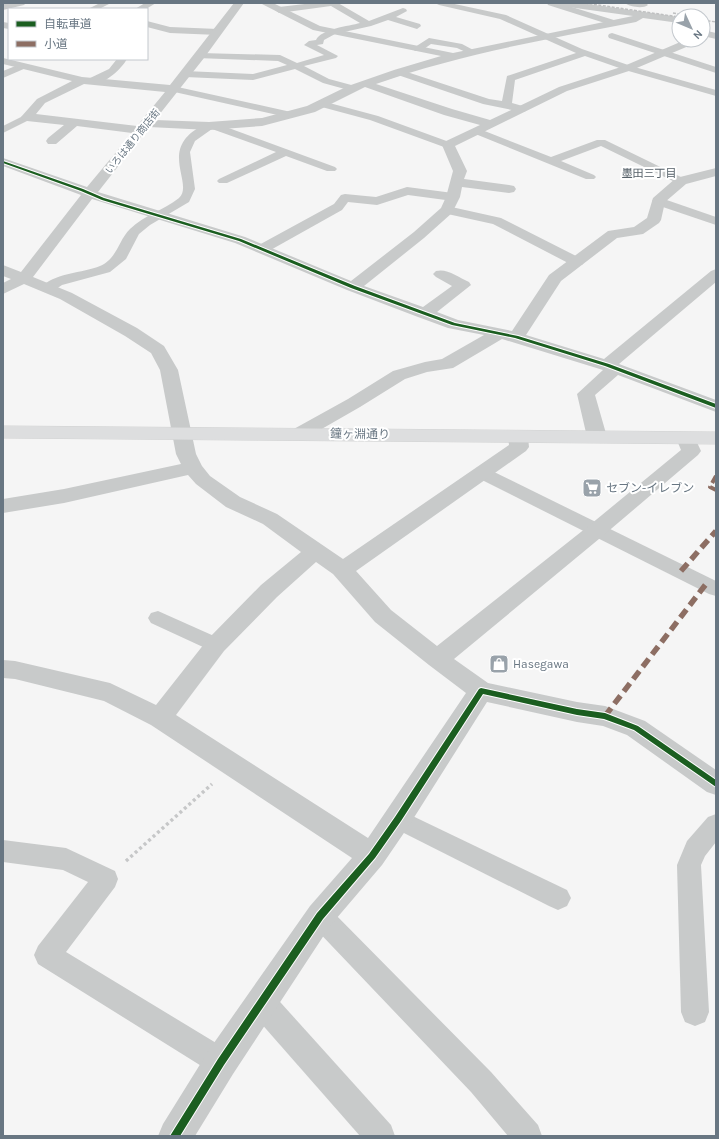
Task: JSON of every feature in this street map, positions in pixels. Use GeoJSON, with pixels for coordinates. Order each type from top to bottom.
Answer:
{"type":"FeatureCollection","features":[{"type":"Feature","properties":{"kind":"main road","name":"鐘ヶ淵通り"},"geometry":{"type":"LineString","coordinates":[[3,432],[716,438]]}},
{"type":"Feature","properties":{"kind":"street"},"geometry":{"type":"LineString","coordinates":[[3,7],[21,3]]}},
{"type":"Feature","properties":{"kind":"street","name":"いろは通り商店街"},"geometry":{"type":"LineString","coordinates":[[24,279],[89,194],[200,56],[239,3]]}},
{"type":"Feature","properties":{"kind":"street"},"geometry":{"type":"LineString","coordinates":[[265,3],[317,28],[454,56]]}},
{"type":"Feature","properties":{"kind":"street"},"geometry":{"type":"LineString","coordinates":[[561,3],[644,8],[671,17]]}},
{"type":"Feature","properties":{"kind":"street"},"geometry":{"type":"LineString","coordinates":[[26,117],[74,123],[144,126],[212,126],[262,122],[290,115],[322,104],[352,88],[398,72],[454,56],[546,36],[636,19],[644,8]]}},
{"type":"Feature","properties":{"kind":"street"},"geometry":{"type":"LineString","coordinates":[[644,8],[671,21]]}},
{"type":"Feature","properties":{"kind":"street"},"geometry":{"type":"LineString","coordinates":[[353,287],[419,235],[447,210],[453,197],[460,171],[448,145],[563,89],[628,68],[674,48]]}},
{"type":"Feature","properties":{"kind":"street"},"geometry":{"type":"LineString","coordinates":[[3,61],[21,63],[86,81],[173,89]]}},
{"type":"Feature","properties":{"kind":"street"},"geometry":{"type":"LineString","coordinates":[[26,117],[41,101],[86,81]]}},
{"type":"Feature","properties":{"kind":"street"},"geometry":{"type":"LineString","coordinates":[[366,84],[433,107],[492,124]]}},
{"type":"Feature","properties":{"kind":"street"},"geometry":{"type":"LineString","coordinates":[[33,131],[47,120]]}},
{"type":"Feature","properties":{"kind":"street"},"geometry":{"type":"LineString","coordinates":[[52,142],[74,123]]}},
{"type":"Feature","properties":{"kind":"street"},"geometry":{"type":"LineString","coordinates":[[5,165],[82,190],[89,194],[240,240],[353,287],[424,314],[454,324],[508,336],[611,367],[716,406]]}},
{"type":"Feature","properties":{"kind":"street"},"geometry":{"type":"LineString","coordinates":[[299,434],[399,376],[425,367],[447,364],[508,336],[555,278],[613,234],[638,231],[654,220],[658,201],[681,181],[715,173]]}},
{"type":"Feature","properties":{"kind":"street"},"geometry":{"type":"LineString","coordinates":[[456,182],[509,189]]}},
{"type":"Feature","properties":{"kind":"street"},"geometry":{"type":"LineString","coordinates":[[3,270],[66,296],[131,332],[158,350],[169,370],[186,454],[194,468],[204,480],[233,502],[270,519],[341,569],[383,616],[436,659],[481,691],[577,712],[605,716],[636,728],[714,778]]}},
{"type":"Feature","properties":{"kind":"street"},"geometry":{"type":"LineString","coordinates":[[424,314],[463,285],[441,274]]}},
{"type":"Feature","properties":{"kind":"street"},"geometry":{"type":"LineString","coordinates":[[597,438],[586,394],[611,367],[716,274]]}},
{"type":"Feature","properties":{"kind":"street"},"geometry":{"type":"LineString","coordinates":[[3,289],[24,279]]}},
{"type":"Feature","properties":{"kind":"street"},"geometry":{"type":"LineString","coordinates":[[341,569],[352,564],[519,446],[518,437]]}},
{"type":"Feature","properties":{"kind":"street"},"geometry":{"type":"LineString","coordinates":[[436,659],[692,452],[686,438]]}},
{"type":"Feature","properties":{"kind":"street"},"geometry":{"type":"LineString","coordinates":[[3,506],[64,496],[194,468]]}},
{"type":"Feature","properties":{"kind":"street"},"geometry":{"type":"LineString","coordinates":[[160,718],[216,645],[270,591],[316,551]]}},
{"type":"Feature","properties":{"kind":"street"},"geometry":{"type":"LineString","coordinates":[[3,669],[15,670],[110,693],[160,718],[372,856]]}},
{"type":"Feature","properties":{"kind":"street"},"geometry":{"type":"LineString","coordinates":[[175,1136],[221,1062],[320,916],[372,856],[398,819],[481,691]]}},
{"type":"Feature","properties":{"kind":"lane"},"geometry":{"type":"LineString","coordinates":[[94,8],[106,3]]}},
{"type":"Feature","properties":{"kind":"lane"},"geometry":{"type":"LineString","coordinates":[[141,8],[152,3]]}},
{"type":"Feature","properties":{"kind":"lane"},"geometry":{"type":"LineString","coordinates":[[279,10],[332,3],[368,24]]}},
{"type":"Feature","properties":{"kind":"lane"},"geometry":{"type":"LineString","coordinates":[[440,3],[503,17],[585,53],[628,68],[716,93]]}},
{"type":"Feature","properties":{"kind":"lane"},"geometry":{"type":"LineString","coordinates":[[551,3],[614,23]]}},
{"type":"Feature","properties":{"kind":"lane"},"geometry":{"type":"LineString","coordinates":[[629,3],[644,8]]}},
{"type":"Feature","properties":{"kind":"lane"},"geometry":{"type":"LineString","coordinates":[[482,12],[494,6]]}},
{"type":"Feature","properties":{"kind":"lane"},"geometry":{"type":"LineString","coordinates":[[185,74],[253,77],[332,56],[309,45],[320,42],[320,39],[332,32],[368,24],[403,11]]}},
{"type":"Feature","properties":{"kind":"lane"},"geometry":{"type":"LineString","coordinates":[[388,17],[417,26]]}},
{"type":"Feature","properties":{"kind":"lane"},"geometry":{"type":"LineString","coordinates":[[148,24],[170,30],[218,32]]}},
{"type":"Feature","properties":{"kind":"lane"},"geometry":{"type":"LineString","coordinates":[[612,36],[716,70]]}},
{"type":"Feature","properties":{"kind":"lane"},"geometry":{"type":"LineString","coordinates":[[418,49],[429,41],[459,46],[472,52]]}},
{"type":"Feature","properties":{"kind":"lane"},"geometry":{"type":"LineString","coordinates":[[507,105],[510,78],[512,76],[585,53]]}},
{"type":"Feature","properties":{"kind":"lane"},"geometry":{"type":"LineString","coordinates":[[200,56],[280,58],[326,81],[352,88]]}},
{"type":"Feature","properties":{"kind":"lane"},"geometry":{"type":"LineString","coordinates":[[86,81],[114,71],[122,60]]}},
{"type":"Feature","properties":{"kind":"lane"},"geometry":{"type":"LineString","coordinates":[[3,75],[21,63]]}},
{"type":"Feature","properties":{"kind":"lane"},"geometry":{"type":"LineString","coordinates":[[398,72],[487,102],[522,109]]}},
{"type":"Feature","properties":{"kind":"lane"},"geometry":{"type":"LineString","coordinates":[[173,89],[290,115]]}},
{"type":"Feature","properties":{"kind":"lane"},"geometry":{"type":"LineString","coordinates":[[322,104],[374,118],[448,145]]}},
{"type":"Feature","properties":{"kind":"lane"},"geometry":{"type":"LineString","coordinates":[[3,130],[26,117]]}},
{"type":"Feature","properties":{"kind":"lane"},"geometry":{"type":"LineString","coordinates":[[48,288],[57,282],[105,269],[121,256],[134,232],[146,222],[185,199],[189,188],[184,152],[190,139],[212,126],[331,169]]}},
{"type":"Feature","properties":{"kind":"lane"},"geometry":{"type":"LineString","coordinates":[[478,131],[590,177]]}},
{"type":"Feature","properties":{"kind":"lane"},"geometry":{"type":"LineString","coordinates":[[551,161],[601,142],[681,181]]}},
{"type":"Feature","properties":{"kind":"lane"},"geometry":{"type":"LineString","coordinates":[[223,181],[285,152]]}},
{"type":"Feature","properties":{"kind":"lane"},"geometry":{"type":"LineString","coordinates":[[262,249],[338,207],[345,198],[377,201],[407,191],[453,197]]}},
{"type":"Feature","properties":{"kind":"lane"},"geometry":{"type":"LineString","coordinates":[[658,201],[716,221]]}},
{"type":"Feature","properties":{"kind":"lane"},"geometry":{"type":"LineString","coordinates":[[447,210],[497,221],[577,262]]}},
{"type":"Feature","properties":{"kind":"lane"},"geometry":{"type":"LineString","coordinates":[[482,473],[598,529],[716,589]]}},
{"type":"Feature","properties":{"kind":"lane"},"geometry":{"type":"LineString","coordinates":[[158,618],[216,645]]}},
{"type":"Feature","properties":{"kind":"lane"},"geometry":{"type":"LineString","coordinates":[[398,819],[558,898]]}},
{"type":"Feature","properties":{"kind":"lane"},"geometry":{"type":"LineString","coordinates":[[694,1012],[689,865],[696,848],[716,824]]}},
{"type":"Feature","properties":{"kind":"lane"},"geometry":{"type":"LineString","coordinates":[[3,851],[66,859],[106,878],[47,955],[221,1062]]}},
{"type":"Feature","properties":{"kind":"lane"},"geometry":{"type":"LineString","coordinates":[[320,916],[481,1082],[527,1136]]}},
{"type":"Feature","properties":{"kind":"lane"},"geometry":{"type":"LineString","coordinates":[[262,1003],[380,1136]]}},
{"type":"Feature","properties":{"kind":"path"},"geometry":{"type":"LineString","coordinates":[[106,878],[233,765]]}},
{"type":"Feature","properties":{"kind":"railway"},"geometry":{"type":"LineString","coordinates":[[585,3],[671,16]]}},
{"type":"Feature","properties":{"kind":"railway"},"geometry":{"type":"LineString","coordinates":[[711,21],[716,22]]}},
{"type":"Feature","properties":{"kind":"marked path"},"geometry":{"type":"LineString","coordinates":[[716,476],[710,487],[716,490]]}},
{"type":"Feature","properties":{"kind":"marked path"},"geometry":{"type":"LineString","coordinates":[[681,571],[716,531]]}},
{"type":"Feature","properties":{"kind":"marked path"},"geometry":{"type":"LineString","coordinates":[[605,716],[706,584]]}},
{"type":"Feature","properties":{"kind":"cycle path"},"geometry":{"type":"LineString","coordinates":[[3,162],[103,199],[240,240],[353,287],[454,324],[516,337],[607,365],[716,406]]}},
{"type":"Feature","properties":{"kind":"cycle path"},"geometry":{"type":"LineString","coordinates":[[175,1136],[221,1062],[320,916],[372,856],[398,819],[481,691],[577,712],[605,716],[636,728],[716,784]]}},
{"type":"Feature","properties":{"kind":"place","name":"セブン-イレブン"},"geometry":{"type":"Point","coordinates":[592,488]}},
{"type":"Feature","properties":{"kind":"place","name":"Hasegawa"},"geometry":{"type":"Point","coordinates":[499,664]}},
{"type":"Feature","properties":{"kind":"district","name":"墨田三丁目"},"geometry":{"type":"Point","coordinates":[649,173]}}]}
